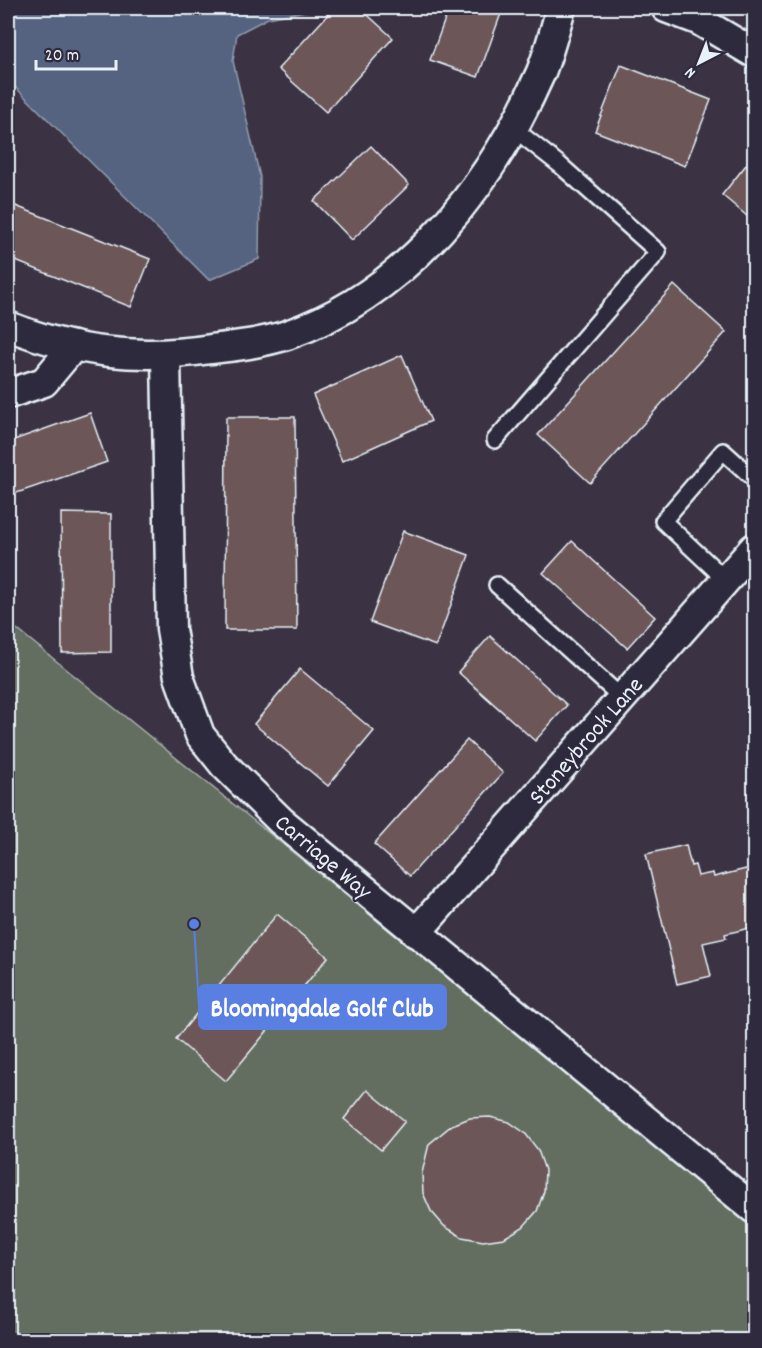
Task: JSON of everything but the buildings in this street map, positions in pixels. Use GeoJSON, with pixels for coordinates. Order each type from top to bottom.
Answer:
{"type":"FeatureCollection","features":[{"type":"Feature","properties":{"kind":"street"},"geometry":{"type":"LineString","coordinates":[[8,326],[39,338],[101,352],[166,356],[254,344],[287,334],[351,305],[404,268],[457,213],[513,128],[541,71],[561,8]]}},
{"type":"Feature","properties":{"kind":"street"},"geometry":{"type":"LineString","coordinates":[[666,8],[698,20],[754,53]]}},
{"type":"Feature","properties":{"kind":"street"},"geometry":{"type":"LineString","coordinates":[[8,394],[44,382],[74,346]]}},
{"type":"Feature","properties":{"kind":"street","name":"Carriage Way"},"geometry":{"type":"LineString","coordinates":[[166,356],[171,629],[179,677],[200,735],[250,793],[416,933],[754,1209]]}},
{"type":"Feature","properties":{"kind":"street","name":"Stoneybrook Lane"},"geometry":{"type":"LineString","coordinates":[[416,933],[754,548]]}},
{"type":"Feature","properties":{"kind":"lane"},"geometry":{"type":"LineString","coordinates":[[495,440],[658,252],[513,128]]}},
{"type":"Feature","properties":{"kind":"lane"},"geometry":{"type":"LineString","coordinates":[[726,580],[663,521],[723,451],[754,479]]}},
{"type":"Feature","properties":{"kind":"lane"},"geometry":{"type":"LineString","coordinates":[[497,585],[622,698]]}},
{"type":"Feature","properties":{"kind":"green space"},"geometry":{"type":"Polygon","coordinates":[[[8,622],[754,1225],[754,1340],[8,1340],[8,622]]]}},
{"type":"Feature","properties":{"kind":"water"},"geometry":{"type":"Polygon","coordinates":[[[8,8],[321,8],[268,18],[237,34],[233,61],[260,177],[259,259],[209,280],[8,80],[8,8]]]}},
{"type":"Feature","properties":{"kind":"place","name":"Bloomingdale Golf Club"},"geometry":{"type":"Point","coordinates":[194,924]}}]}
